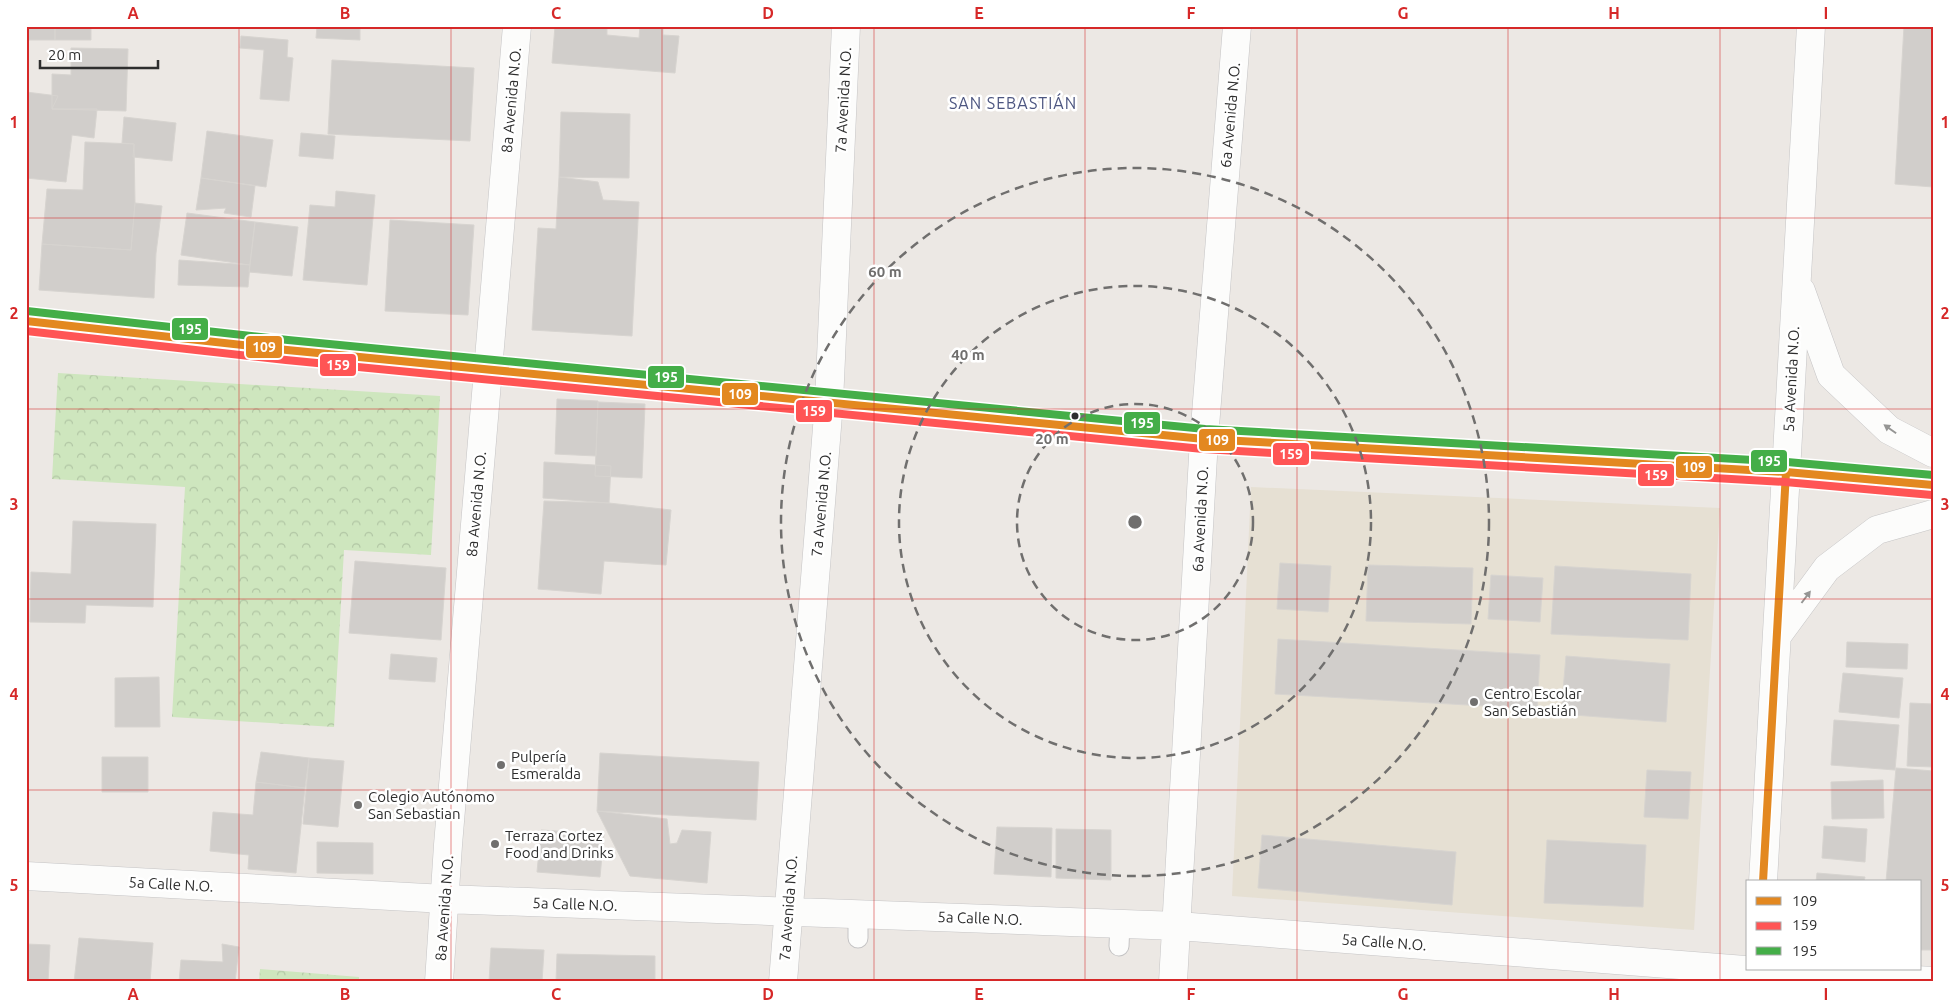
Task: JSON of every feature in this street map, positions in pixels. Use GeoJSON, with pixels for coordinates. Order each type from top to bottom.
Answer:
{"type":"FeatureCollection","features":[{"type":"Feature","properties":{"kind":"street","name":"8a Avenida N.O."},"geometry":{"type":"LineString","coordinates":[[439,982],[487,368],[517,26]]}},
{"type":"Feature","properties":{"kind":"street","name":"7a Avenida N.O."},"geometry":{"type":"LineString","coordinates":[[783,982],[829,402],[846,26]]}},
{"type":"Feature","properties":{"kind":"street","name":"6a Avenida N.O."},"geometry":{"type":"LineString","coordinates":[[1174,982],[1204,439],[1237,26]]}},
{"type":"Feature","properties":{"kind":"street","name":"5a Avenida N.O."},"geometry":{"type":"LineString","coordinates":[[1763,880],[1811,26]]}},
{"type":"Feature","properties":{"kind":"street"},"geometry":{"type":"LineString","coordinates":[[1797,278],[1831,375],[1889,430],[1933,453]]}},
{"type":"Feature","properties":{"kind":"street"},"geometry":{"type":"LineString","coordinates":[[26,321],[287,350],[1204,439],[1786,472],[1933,485]]}},
{"type":"Feature","properties":{"kind":"street"},"geometry":{"type":"LineString","coordinates":[[1777,636],[1828,568],[1877,530],[1933,514]]}},
{"type":"Feature","properties":{"kind":"street","name":"5a Calle N.O."},"geometry":{"type":"LineString","coordinates":[[26,876],[445,899],[788,913],[858,926],[1120,935],[1178,926],[1758,974],[1933,981]]}},
{"type":"Feature","properties":{"kind":"shaded area","name":"Centro Escolar San Sebastián"},"geometry":{"type":"Polygon","coordinates":[[[1251,487],[1720,508],[1694,930],[1232,896],[1251,487]]]}},
{"type":"Feature","properties":{"kind":"green space"},"geometry":{"type":"Polygon","coordinates":[[[58,373],[440,396],[431,555],[344,550],[334,727],[172,717],[185,487],[52,479],[58,373]]]}},
{"type":"Feature","properties":{"kind":"green space"},"geometry":{"type":"Polygon","coordinates":[[[260,969],[359,977],[359,982],[259,982],[260,969]]]}},
{"type":"Feature","properties":{"kind":"building"},"geometry":{"type":"Polygon","coordinates":[[[26,26],[55,26],[55,40],[26,40],[26,26]]]}},
{"type":"Feature","properties":{"kind":"building"},"geometry":{"type":"Polygon","coordinates":[[[55,26],[91,26],[91,40],[55,40],[55,26]]]}},
{"type":"Feature","properties":{"kind":"building"},"geometry":{"type":"Polygon","coordinates":[[[317,26],[360,26],[360,40],[316,38],[317,26]]]}},
{"type":"Feature","properties":{"kind":"building"},"geometry":{"type":"Polygon","coordinates":[[[555,26],[607,26],[607,35],[639,38],[640,26],[663,26],[663,35],[679,36],[675,73],[552,63],[555,26]]]}},
{"type":"Feature","properties":{"kind":"building"},"geometry":{"type":"Polygon","coordinates":[[[1904,26],[1933,26],[1933,187],[1895,184],[1904,26]]]}},
{"type":"Feature","properties":{"kind":"building"},"geometry":{"type":"Polygon","coordinates":[[[241,36],[288,40],[287,57],[293,58],[289,101],[260,99],[264,50],[240,48],[241,36]]]}},
{"type":"Feature","properties":{"kind":"building"},"geometry":{"type":"Polygon","coordinates":[[[71,48],[128,49],[126,111],[52,109],[52,74],[71,75],[71,48]]]}},
{"type":"Feature","properties":{"kind":"building"},"geometry":{"type":"Polygon","coordinates":[[[332,60],[474,68],[470,141],[328,134],[332,60]]]}},
{"type":"Feature","properties":{"kind":"building"},"geometry":{"type":"Polygon","coordinates":[[[26,92],[58,96],[52,109],[97,109],[94,138],[72,135],[66,182],[26,178],[26,92]]]}},
{"type":"Feature","properties":{"kind":"building"},"geometry":{"type":"Polygon","coordinates":[[[561,112],[630,114],[629,178],[559,177],[561,112]]]}},
{"type":"Feature","properties":{"kind":"building"},"geometry":{"type":"Polygon","coordinates":[[[124,117],[176,123],[172,161],[133,157],[134,144],[122,143],[124,117]]]}},
{"type":"Feature","properties":{"kind":"building"},"geometry":{"type":"Polygon","coordinates":[[[207,131],[273,140],[266,187],[201,178],[207,131]]]}},
{"type":"Feature","properties":{"kind":"building"},"geometry":{"type":"Polygon","coordinates":[[[301,133],[335,136],[333,159],[299,156],[301,133]]]}},
{"type":"Feature","properties":{"kind":"building"},"geometry":{"type":"Polygon","coordinates":[[[85,142],[134,144],[135,203],[131,250],[42,244],[47,189],[83,190],[85,142]]]}},
{"type":"Feature","properties":{"kind":"building"},"geometry":{"type":"Polygon","coordinates":[[[559,177],[598,182],[603,200],[639,202],[632,336],[532,330],[538,228],[556,229],[559,177]]]}},
{"type":"Feature","properties":{"kind":"building"},"geometry":{"type":"Polygon","coordinates":[[[201,178],[255,186],[251,217],[224,213],[226,208],[196,210],[201,178]]]}},
{"type":"Feature","properties":{"kind":"building"},"geometry":{"type":"Polygon","coordinates":[[[336,191],[375,195],[367,285],[303,280],[310,205],[335,207],[336,191]]]}},
{"type":"Feature","properties":{"kind":"building"},"geometry":{"type":"Polygon","coordinates":[[[135,203],[162,206],[156,253],[154,298],[39,290],[42,244],[131,250],[135,203]]]}},
{"type":"Feature","properties":{"kind":"building"},"geometry":{"type":"Polygon","coordinates":[[[187,213],[255,222],[250,265],[181,255],[187,213]]]}},
{"type":"Feature","properties":{"kind":"building"},"geometry":{"type":"Polygon","coordinates":[[[390,220],[474,225],[468,315],[385,311],[390,220]]]}},
{"type":"Feature","properties":{"kind":"building"},"geometry":{"type":"Polygon","coordinates":[[[255,222],[298,227],[292,276],[249,272],[255,222]]]}},
{"type":"Feature","properties":{"kind":"building"},"geometry":{"type":"Polygon","coordinates":[[[179,260],[250,265],[248,287],[178,285],[179,260]]]}},
{"type":"Feature","properties":{"kind":"building"},"geometry":{"type":"Polygon","coordinates":[[[557,399],[598,401],[596,456],[555,454],[557,399]]]}},
{"type":"Feature","properties":{"kind":"building"},"geometry":{"type":"Polygon","coordinates":[[[598,402],[645,404],[642,478],[595,476],[598,402]]]}},
{"type":"Feature","properties":{"kind":"building"},"geometry":{"type":"Polygon","coordinates":[[[544,462],[611,466],[609,503],[543,498],[544,462]]]}},
{"type":"Feature","properties":{"kind":"building"},"geometry":{"type":"Polygon","coordinates":[[[544,501],[609,503],[671,510],[666,565],[604,561],[601,594],[538,589],[544,501]]]}},
{"type":"Feature","properties":{"kind":"building"},"geometry":{"type":"Polygon","coordinates":[[[73,521],[156,524],[153,607],[86,605],[85,623],[30,622],[31,572],[71,574],[73,521]]]}},
{"type":"Feature","properties":{"kind":"building"},"geometry":{"type":"Polygon","coordinates":[[[355,561],[446,568],[441,640],[349,633],[355,561]]]}},
{"type":"Feature","properties":{"kind":"building"},"geometry":{"type":"Polygon","coordinates":[[[1280,563],[1331,566],[1328,612],[1277,609],[1280,563]]]}},
{"type":"Feature","properties":{"kind":"building"},"geometry":{"type":"Polygon","coordinates":[[[1368,565],[1473,568],[1471,624],[1366,621],[1368,565]]]}},
{"type":"Feature","properties":{"kind":"building"},"geometry":{"type":"Polygon","coordinates":[[[1555,566],[1691,574],[1688,640],[1551,634],[1555,566]]]}},
{"type":"Feature","properties":{"kind":"building"},"geometry":{"type":"Polygon","coordinates":[[[1491,575],[1543,578],[1540,622],[1488,619],[1491,575]]]}},
{"type":"Feature","properties":{"kind":"building"},"geometry":{"type":"Polygon","coordinates":[[[1278,639],[1540,655],[1537,709],[1275,694],[1278,639]]]}},
{"type":"Feature","properties":{"kind":"building"},"geometry":{"type":"Polygon","coordinates":[[[1847,642],[1908,644],[1907,669],[1846,667],[1847,642]]]}},
{"type":"Feature","properties":{"kind":"building"},"geometry":{"type":"Polygon","coordinates":[[[391,654],[437,658],[435,682],[389,679],[391,654]]]}},
{"type":"Feature","properties":{"kind":"building"},"geometry":{"type":"Polygon","coordinates":[[[1566,656],[1670,664],[1666,722],[1561,714],[1566,656]]]}},
{"type":"Feature","properties":{"kind":"building"},"geometry":{"type":"Polygon","coordinates":[[[1843,673],[1903,678],[1899,718],[1839,712],[1843,673]]]}},
{"type":"Feature","properties":{"kind":"building"},"geometry":{"type":"Polygon","coordinates":[[[159,677],[160,727],[115,727],[115,678],[159,677]]]}},
{"type":"Feature","properties":{"kind":"building"},"geometry":{"type":"Polygon","coordinates":[[[1910,703],[1933,704],[1933,767],[1907,766],[1910,703]]]}},
{"type":"Feature","properties":{"kind":"building"},"geometry":{"type":"Polygon","coordinates":[[[1834,720],[1899,725],[1895,770],[1831,765],[1834,720]]]}},
{"type":"Feature","properties":{"kind":"building"},"geometry":{"type":"Polygon","coordinates":[[[261,752],[309,758],[305,788],[256,782],[261,752]]]}},
{"type":"Feature","properties":{"kind":"building"},"geometry":{"type":"Polygon","coordinates":[[[600,753],[759,762],[756,820],[597,811],[600,753]]]}},
{"type":"Feature","properties":{"kind":"building"},"geometry":{"type":"Polygon","coordinates":[[[102,757],[148,757],[148,792],[102,792],[102,757]]]}},
{"type":"Feature","properties":{"kind":"building"},"geometry":{"type":"Polygon","coordinates":[[[309,758],[344,761],[338,827],[303,824],[309,758]]]}},
{"type":"Feature","properties":{"kind":"building"},"geometry":{"type":"Polygon","coordinates":[[[1896,768],[1933,771],[1931,950],[1922,950],[1922,880],[1886,880],[1896,768]]]}},
{"type":"Feature","properties":{"kind":"building"},"geometry":{"type":"Polygon","coordinates":[[[1647,770],[1691,772],[1688,819],[1644,817],[1647,770]]]}},
{"type":"Feature","properties":{"kind":"building"},"geometry":{"type":"Polygon","coordinates":[[[1883,780],[1884,818],[1832,819],[1831,782],[1883,780]]]}},
{"type":"Feature","properties":{"kind":"building"},"geometry":{"type":"Polygon","coordinates":[[[256,782],[305,788],[296,873],[248,869],[249,855],[210,851],[213,812],[253,815],[256,782]]]}},
{"type":"Feature","properties":{"kind":"building"},"geometry":{"type":"Polygon","coordinates":[[[597,811],[667,819],[670,844],[677,843],[682,830],[711,832],[707,883],[630,876],[597,811]]]}},
{"type":"Feature","properties":{"kind":"building"},"geometry":{"type":"Polygon","coordinates":[[[1824,826],[1867,829],[1865,862],[1822,858],[1824,826]]]}},
{"type":"Feature","properties":{"kind":"building"},"geometry":{"type":"Polygon","coordinates":[[[997,827],[1052,828],[1051,877],[994,874],[997,827]]]}},
{"type":"Feature","properties":{"kind":"building"},"geometry":{"type":"Polygon","coordinates":[[[1056,829],[1111,830],[1111,880],[1056,878],[1056,829]]]}},
{"type":"Feature","properties":{"kind":"building"},"geometry":{"type":"Polygon","coordinates":[[[541,830],[604,834],[600,877],[537,872],[541,830]]]}},
{"type":"Feature","properties":{"kind":"building"},"geometry":{"type":"Polygon","coordinates":[[[1262,835],[1456,852],[1452,905],[1258,888],[1262,835]]]}},
{"type":"Feature","properties":{"kind":"building"},"geometry":{"type":"Polygon","coordinates":[[[1547,840],[1646,845],[1643,907],[1544,903],[1547,840]]]}},
{"type":"Feature","properties":{"kind":"building"},"geometry":{"type":"Polygon","coordinates":[[[317,842],[373,843],[373,874],[317,873],[317,842]]]}},
{"type":"Feature","properties":{"kind":"building"},"geometry":{"type":"Polygon","coordinates":[[[1817,873],[1865,877],[1864,880],[1816,880],[1817,873]]]}},
{"type":"Feature","properties":{"kind":"building"},"geometry":{"type":"Polygon","coordinates":[[[79,938],[153,943],[150,982],[74,982],[79,938]]]}},
{"type":"Feature","properties":{"kind":"building"},"geometry":{"type":"Polygon","coordinates":[[[26,944],[50,945],[48,982],[26,982],[26,944]]]}},
{"type":"Feature","properties":{"kind":"building"},"geometry":{"type":"Polygon","coordinates":[[[222,944],[239,947],[235,982],[179,982],[181,960],[223,962],[222,944]]]}},
{"type":"Feature","properties":{"kind":"building"},"geometry":{"type":"Polygon","coordinates":[[[491,948],[544,950],[542,982],[489,982],[491,948]]]}},
{"type":"Feature","properties":{"kind":"building"},"geometry":{"type":"Polygon","coordinates":[[[557,954],[655,956],[655,982],[556,982],[557,954]]]}},
{"type":"Feature","properties":{"kind":"transit line","name":"195"},"geometry":{"type":"LineString","coordinates":[[27,311],[288,340],[1205,429],[1787,462],[1933,475]]}},
{"type":"Feature","properties":{"kind":"transit line","name":"109"},"geometry":{"type":"LineString","coordinates":[[26,321],[287,350],[1204,439],[1786,472],[1933,485]]}},
{"type":"Feature","properties":{"kind":"transit line","name":"159"},"geometry":{"type":"LineString","coordinates":[[26,331],[286,360],[1203,449],[1785,482],[1932,495]]}},
{"type":"Feature","properties":{"kind":"transit line","name":"109"},"geometry":{"type":"LineString","coordinates":[[1763,880],[1786,472]]}},
{"type":"Feature","properties":{"kind":"place","name":"Centro Escolar San Sebastián"},"geometry":{"type":"Point","coordinates":[1474,702]}},
{"type":"Feature","properties":{"kind":"place","name":"Pulpería Esmeralda"},"geometry":{"type":"Point","coordinates":[501,765]}},
{"type":"Feature","properties":{"kind":"place","name":"Colegio Autónomo San Sebastian"},"geometry":{"type":"Point","coordinates":[358,805]}},
{"type":"Feature","properties":{"kind":"place","name":"Terraza Cortez Food and Drinks"},"geometry":{"type":"Point","coordinates":[495,844]}},
{"type":"Feature","properties":{"kind":"district","name":"SAN SEBASTIÁN"},"geometry":{"type":"Point","coordinates":[1013,103]}}]}
